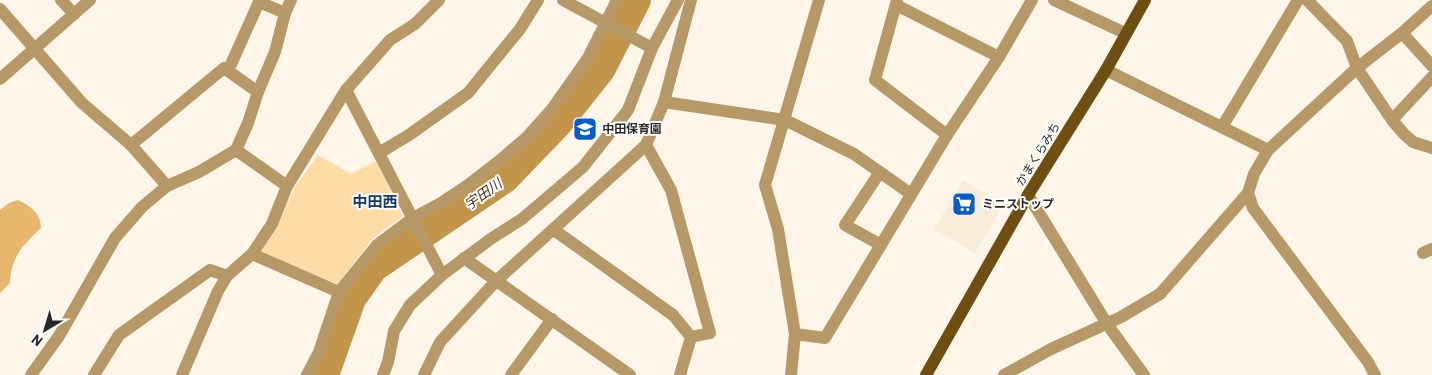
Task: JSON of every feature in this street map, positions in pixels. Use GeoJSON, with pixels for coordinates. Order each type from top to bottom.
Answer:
{"type":"FeatureCollection","features":[{"type":"Feature","properties":{"kind":"main road","name":"かまくらみち"},"geometry":{"type":"LineString","coordinates":[[926,375],[1028,195],[1106,70],[1145,0]]}},
{"type":"Feature","properties":{"kind":"street"},"geometry":{"type":"LineString","coordinates":[[61,0],[74,14]]}},
{"type":"Feature","properties":{"kind":"street"},"geometry":{"type":"LineString","coordinates":[[0,79],[90,0]]}},
{"type":"Feature","properties":{"kind":"street"},"geometry":{"type":"LineString","coordinates":[[31,375],[59,336],[115,238],[142,207],[167,186],[200,172],[236,150],[275,52],[285,13],[291,0]]}},
{"type":"Feature","properties":{"kind":"street"},"geometry":{"type":"LineString","coordinates":[[182,375],[218,291],[227,276],[252,254],[272,224],[287,186],[346,90],[390,40],[415,24],[439,0]]}},
{"type":"Feature","properties":{"kind":"street"},"geometry":{"type":"LineString","coordinates":[[378,153],[409,135],[468,93],[520,29],[538,0]]}},
{"type":"Feature","properties":{"kind":"street"},"geometry":{"type":"LineString","coordinates":[[563,0],[652,48]]}},
{"type":"Feature","properties":{"kind":"street"},"geometry":{"type":"LineString","coordinates":[[307,375],[319,352],[339,292],[376,244],[413,218],[441,203],[468,185],[499,162],[527,136],[552,109],[588,58],[617,0]]}},
{"type":"Feature","properties":{"kind":"street"},"geometry":{"type":"LineString","coordinates":[[383,375],[388,362],[394,331],[410,305],[442,275],[492,238],[522,219],[583,167],[628,110],[652,48],[678,0]]}},
{"type":"Feature","properties":{"kind":"street"},"geometry":{"type":"LineString","coordinates":[[424,375],[440,342],[496,281],[646,145],[664,102],[691,0]]}},
{"type":"Feature","properties":{"kind":"street"},"geometry":{"type":"LineString","coordinates":[[791,375],[795,334],[778,229],[764,185],[785,120],[819,0]]}},
{"type":"Feature","properties":{"kind":"street"},"geometry":{"type":"LineString","coordinates":[[795,334],[825,338],[911,194],[1032,0]]}},
{"type":"Feature","properties":{"kind":"street"},"geometry":{"type":"LineString","coordinates":[[1054,0],[1126,33]]}},
{"type":"Feature","properties":{"kind":"street"},"geometry":{"type":"LineString","coordinates":[[1222,127],[1298,0]]}},
{"type":"Feature","properties":{"kind":"street"},"geometry":{"type":"LineString","coordinates":[[1307,0],[1347,41],[1357,68],[1392,120],[1413,142],[1432,148]]}},
{"type":"Feature","properties":{"kind":"street"},"geometry":{"type":"LineString","coordinates":[[228,71],[259,2],[285,13]]}},
{"type":"Feature","properties":{"kind":"street"},"geometry":{"type":"LineString","coordinates":[[947,136],[875,80],[896,2],[998,57]]}},
{"type":"Feature","properties":{"kind":"street"},"geometry":{"type":"LineString","coordinates":[[1004,375],[1051,349],[1107,324],[1160,294],[1248,194],[1254,174],[1268,150],[1357,68],[1402,33],[1432,6]]}},
{"type":"Feature","properties":{"kind":"street"},"geometry":{"type":"LineString","coordinates":[[0,9],[82,103],[131,144],[167,186]]}},
{"type":"Feature","properties":{"kind":"street"},"geometry":{"type":"LineString","coordinates":[[1402,33],[1432,66]]}},
{"type":"Feature","properties":{"kind":"street"},"geometry":{"type":"LineString","coordinates":[[131,144],[224,68],[258,92]]}},
{"type":"Feature","properties":{"kind":"street"},"geometry":{"type":"LineString","coordinates":[[1106,70],[1268,150]]}},
{"type":"Feature","properties":{"kind":"street"},"geometry":{"type":"LineString","coordinates":[[1392,120],[1432,77]]}},
{"type":"Feature","properties":{"kind":"street"},"geometry":{"type":"LineString","coordinates":[[346,90],[442,275]]}},
{"type":"Feature","properties":{"kind":"street"},"geometry":{"type":"LineString","coordinates":[[664,102],[785,120],[854,154],[911,194]]}},
{"type":"Feature","properties":{"kind":"street"},"geometry":{"type":"LineString","coordinates":[[646,145],[671,190],[710,334],[691,337]]}},
{"type":"Feature","properties":{"kind":"street"},"geometry":{"type":"LineString","coordinates":[[236,150],[287,186]]}},
{"type":"Feature","properties":{"kind":"street"},"geometry":{"type":"LineString","coordinates":[[880,172],[845,225],[881,245]]}},
{"type":"Feature","properties":{"kind":"street"},"geometry":{"type":"LineString","coordinates":[[1248,194],[1253,208],[1376,375]]}},
{"type":"Feature","properties":{"kind":"street"},"geometry":{"type":"LineString","coordinates":[[1028,195],[1107,324],[1144,375]]}},
{"type":"Feature","properties":{"kind":"street"},"geometry":{"type":"LineString","coordinates":[[554,230],[674,315],[691,337]]}},
{"type":"Feature","properties":{"kind":"street"},"geometry":{"type":"LineString","coordinates":[[252,254],[339,292]]}},
{"type":"Feature","properties":{"kind":"street"},"geometry":{"type":"LineString","coordinates":[[464,258],[630,375]]}},
{"type":"Feature","properties":{"kind":"street"},"geometry":{"type":"LineString","coordinates":[[94,375],[119,335],[210,270],[227,276]]}},
{"type":"Feature","properties":{"kind":"street"},"geometry":{"type":"LineString","coordinates":[[511,375],[552,319]]}},
{"type":"Feature","properties":{"kind":"street"},"geometry":{"type":"LineString","coordinates":[[680,375],[691,337]]}},
{"type":"Feature","properties":{"kind":"shaded area"},"geometry":{"type":"Polygon","coordinates":[[[318,155],[351,174],[376,161],[403,216],[373,238],[337,284],[261,252],[277,228],[295,187],[318,155]]]}},
{"type":"Feature","properties":{"kind":"shaded area"},"geometry":{"type":"Polygon","coordinates":[[[963,180],[1004,204],[975,253],[934,229],[963,180]]]}},
{"type":"Feature","properties":{"kind":"shaded area"},"geometry":{"type":"Polygon","coordinates":[[[18,200],[37,214],[41,228],[19,252],[13,266],[10,283],[0,293],[0,210],[9,203],[18,200]]]}},
{"type":"Feature","properties":{"kind":"waterway","name":"宇田川"},"geometry":{"type":"LineString","coordinates":[[325,375],[352,299],[374,268],[505,179],[558,124],[601,70],[637,0]]}},
{"type":"Feature","properties":{"kind":"place","name":"中田保育園"},"geometry":{"type":"Point","coordinates":[585,129]}},
{"type":"Feature","properties":{"kind":"place","name":"ミニストップ"},"geometry":{"type":"Point","coordinates":[964,204]}},
{"type":"Feature","properties":{"kind":"district","name":"中田西"},"geometry":{"type":"Point","coordinates":[375,202]}}]}
